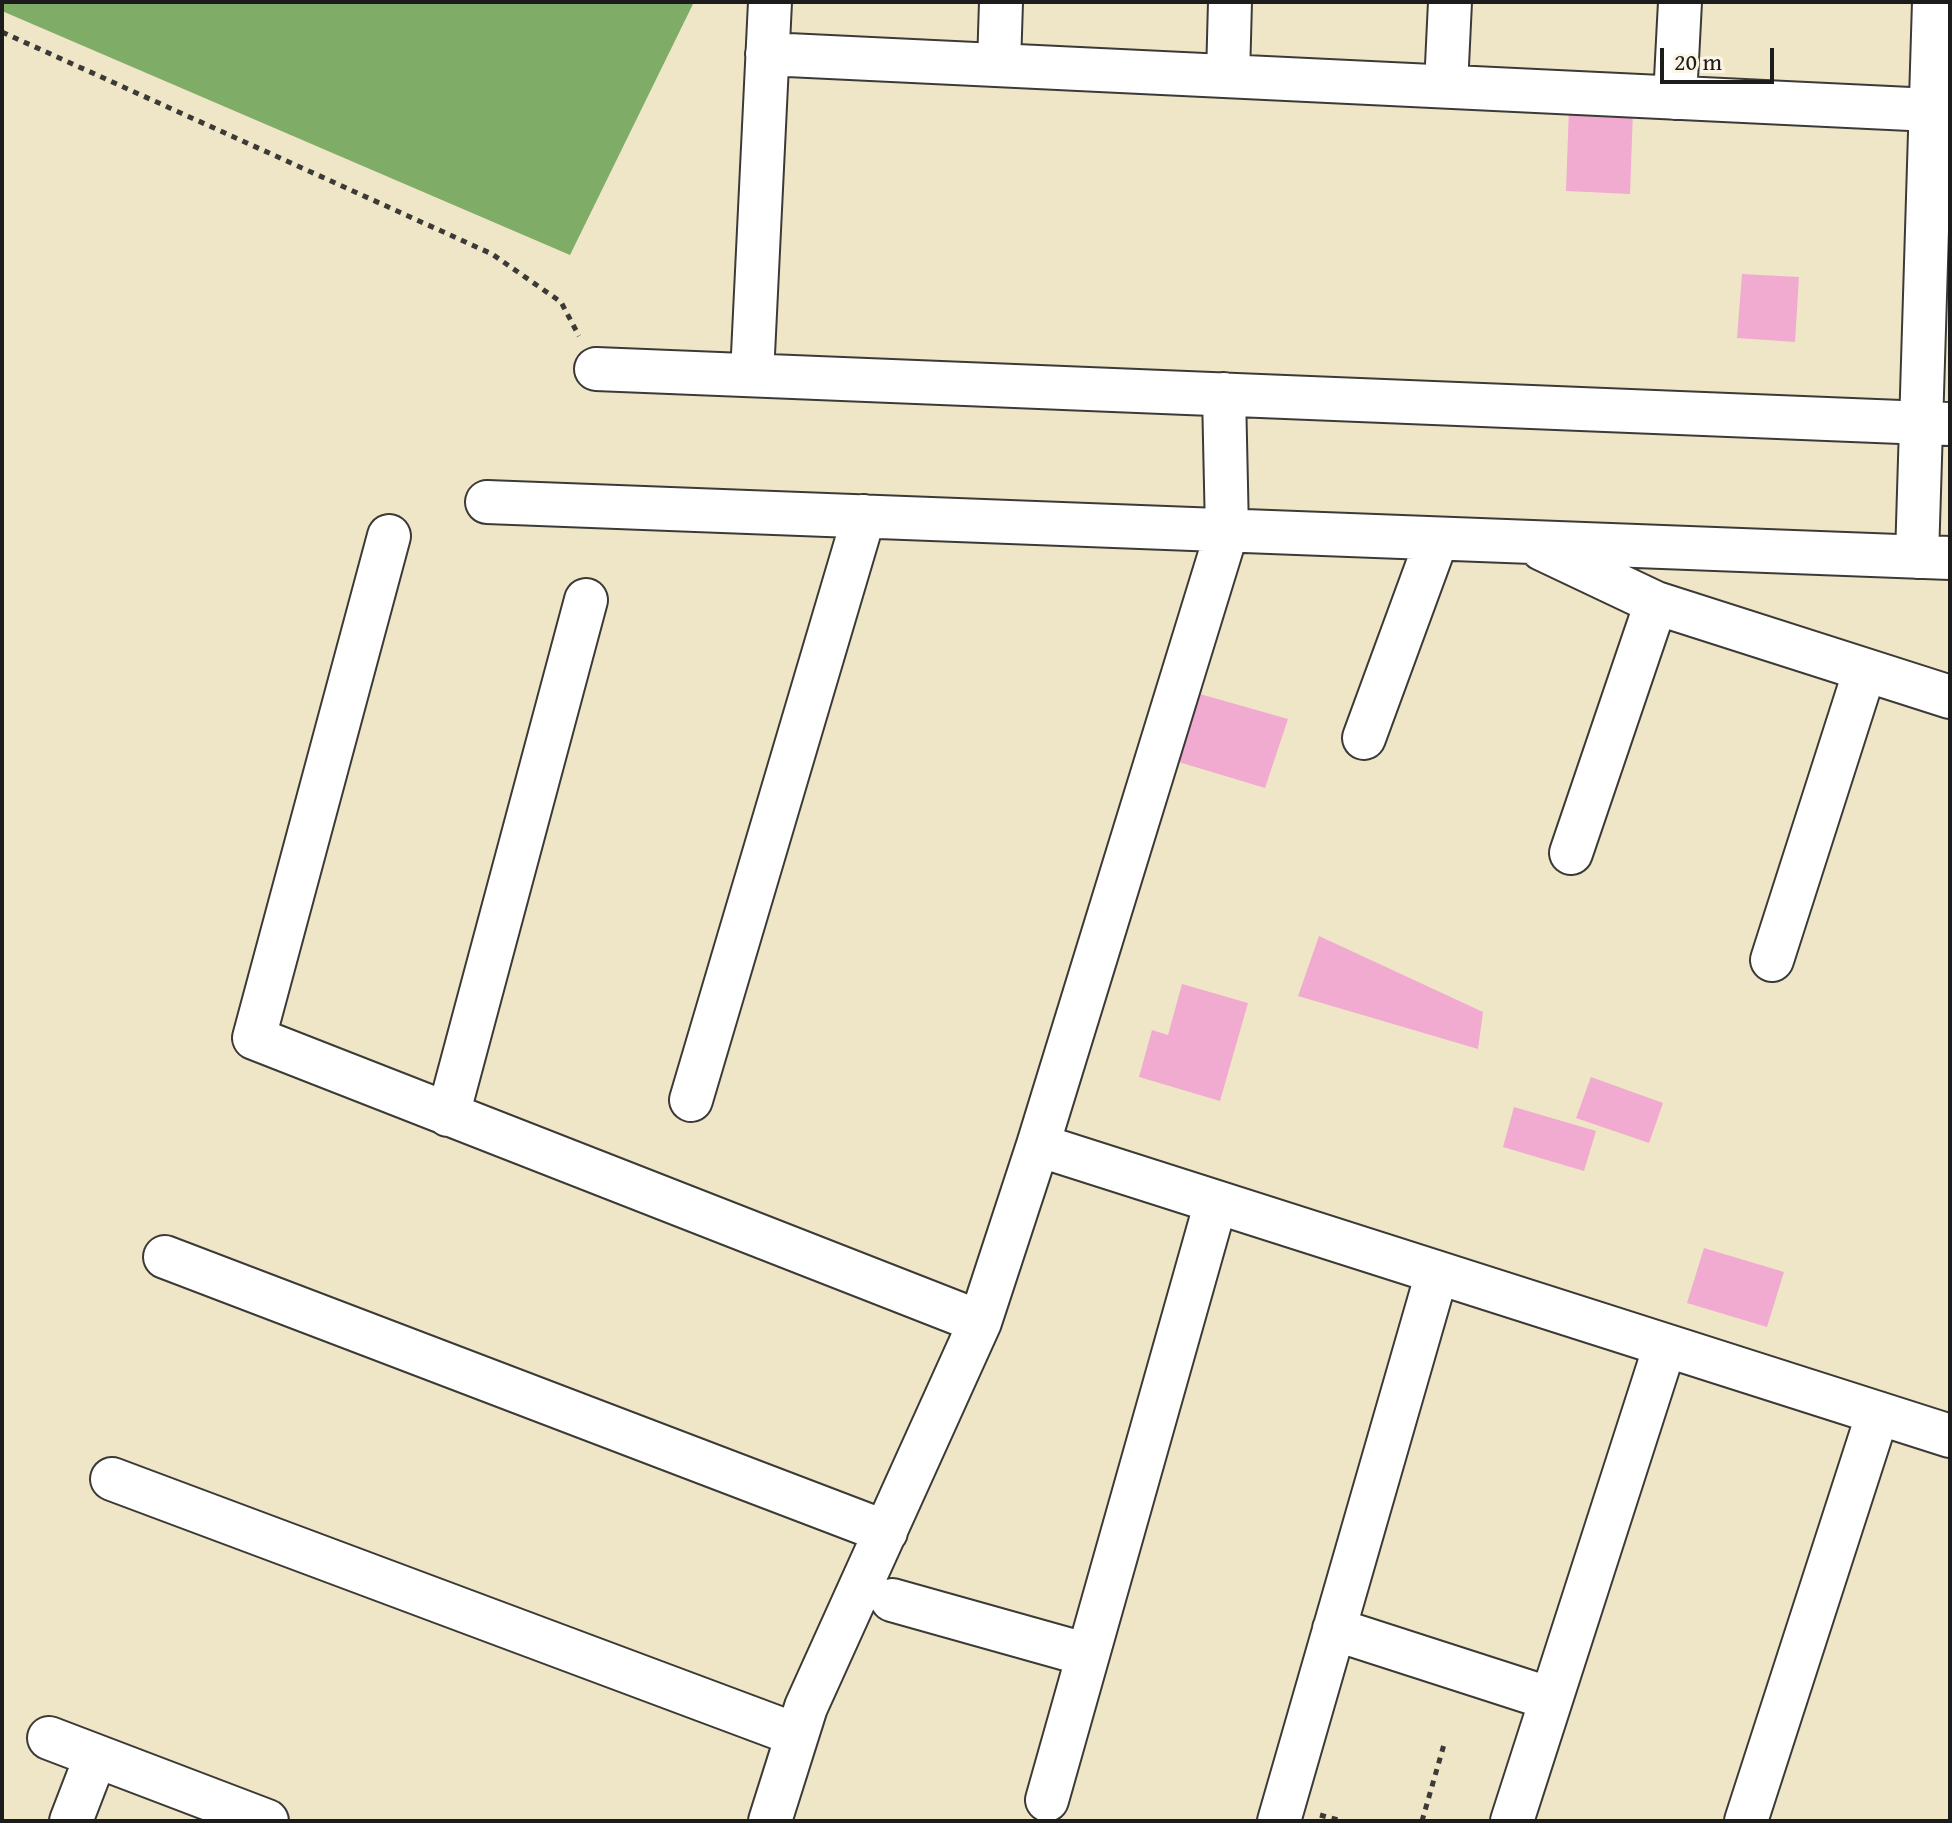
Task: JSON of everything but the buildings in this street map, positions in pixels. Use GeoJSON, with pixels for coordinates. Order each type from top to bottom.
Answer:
{"type":"FeatureCollection","features":[{"type":"Feature","properties":{"kind":"street"},"geometry":{"type":"LineString","coordinates":[[752,375],[770,2]]}},
{"type":"Feature","properties":{"kind":"street"},"geometry":{"type":"LineString","coordinates":[[999,65],[1001,2]]}},
{"type":"Feature","properties":{"kind":"street"},"geometry":{"type":"LineString","coordinates":[[1228,76],[1230,2]]}},
{"type":"Feature","properties":{"kind":"street"},"geometry":{"type":"LineString","coordinates":[[1446,86],[1450,2]]}},
{"type":"Feature","properties":{"kind":"street"},"geometry":{"type":"LineString","coordinates":[[1675,98],[1680,2]]}},
{"type":"Feature","properties":{"kind":"street"},"geometry":{"type":"LineString","coordinates":[[487,502],[1934,558],[1937,100],[1934,2]]}},
{"type":"Feature","properties":{"kind":"street"},"geometry":{"type":"LineString","coordinates":[[767,54],[1675,98],[1937,100]]}},
{"type":"Feature","properties":{"kind":"street"},"geometry":{"type":"LineString","coordinates":[[596,369],[1936,423]]}},
{"type":"Feature","properties":{"kind":"street"},"geometry":{"type":"LineString","coordinates":[[770,1821],[806,1707],[980,1322],[1038,1145],[1227,531],[1224,394]]}},
{"type":"Feature","properties":{"kind":"street"},"geometry":{"type":"LineString","coordinates":[[691,1100],[864,516]]}},
{"type":"Feature","properties":{"kind":"street"},"geometry":{"type":"LineString","coordinates":[[389,536],[254,1038],[980,1322]]}},
{"type":"Feature","properties":{"kind":"street"},"geometry":{"type":"LineString","coordinates":[[1364,738],[1437,539]]}},
{"type":"Feature","properties":{"kind":"street"},"geometry":{"type":"LineString","coordinates":[[1526,542],[1656,603],[1950,697]]}},
{"type":"Feature","properties":{"kind":"street"},"geometry":{"type":"LineString","coordinates":[[448,1115],[586,600]]}},
{"type":"Feature","properties":{"kind":"street"},"geometry":{"type":"LineString","coordinates":[[1571,853],[1656,603]]}},
{"type":"Feature","properties":{"kind":"street"},"geometry":{"type":"LineString","coordinates":[[1772,960],[1865,670]]}},
{"type":"Feature","properties":{"kind":"street"},"geometry":{"type":"LineString","coordinates":[[1038,1145],[1950,1436]]}},
{"type":"Feature","properties":{"kind":"street"},"geometry":{"type":"LineString","coordinates":[[1047,1800],[1216,1202]]}},
{"type":"Feature","properties":{"kind":"street"},"geometry":{"type":"LineString","coordinates":[[165,1257],[886,1532]]}},
{"type":"Feature","properties":{"kind":"street"},"geometry":{"type":"LineString","coordinates":[[1279,1821],[1437,1273]]}},
{"type":"Feature","properties":{"kind":"street"},"geometry":{"type":"LineString","coordinates":[[1512,1821],[1665,1346]]}},
{"type":"Feature","properties":{"kind":"street"},"geometry":{"type":"LineString","coordinates":[[1746,1821],[1878,1413]]}},
{"type":"Feature","properties":{"kind":"street"},"geometry":{"type":"LineString","coordinates":[[112,1479],[797,1735]]}},
{"type":"Feature","properties":{"kind":"street"},"geometry":{"type":"LineString","coordinates":[[892,1600],[1088,1655]]}},
{"type":"Feature","properties":{"kind":"street"},"geometry":{"type":"LineString","coordinates":[[1334,1629],[1551,1699]]}},
{"type":"Feature","properties":{"kind":"street"},"geometry":{"type":"LineString","coordinates":[[49,1738],[267,1821]]}},
{"type":"Feature","properties":{"kind":"street"},"geometry":{"type":"LineString","coordinates":[[71,1821],[96,1756]]}},
{"type":"Feature","properties":{"kind":"path"},"geometry":{"type":"LineString","coordinates":[[2,32],[492,254],[561,302],[596,369]]}},
{"type":"Feature","properties":{"kind":"path"},"geometry":{"type":"LineString","coordinates":[[1422,1821],[1445,1741]]}},
{"type":"Feature","properties":{"kind":"green space"},"geometry":{"type":"Polygon","coordinates":[[[2,2],[694,2],[570,255],[2,11],[2,2]]]}}]}
